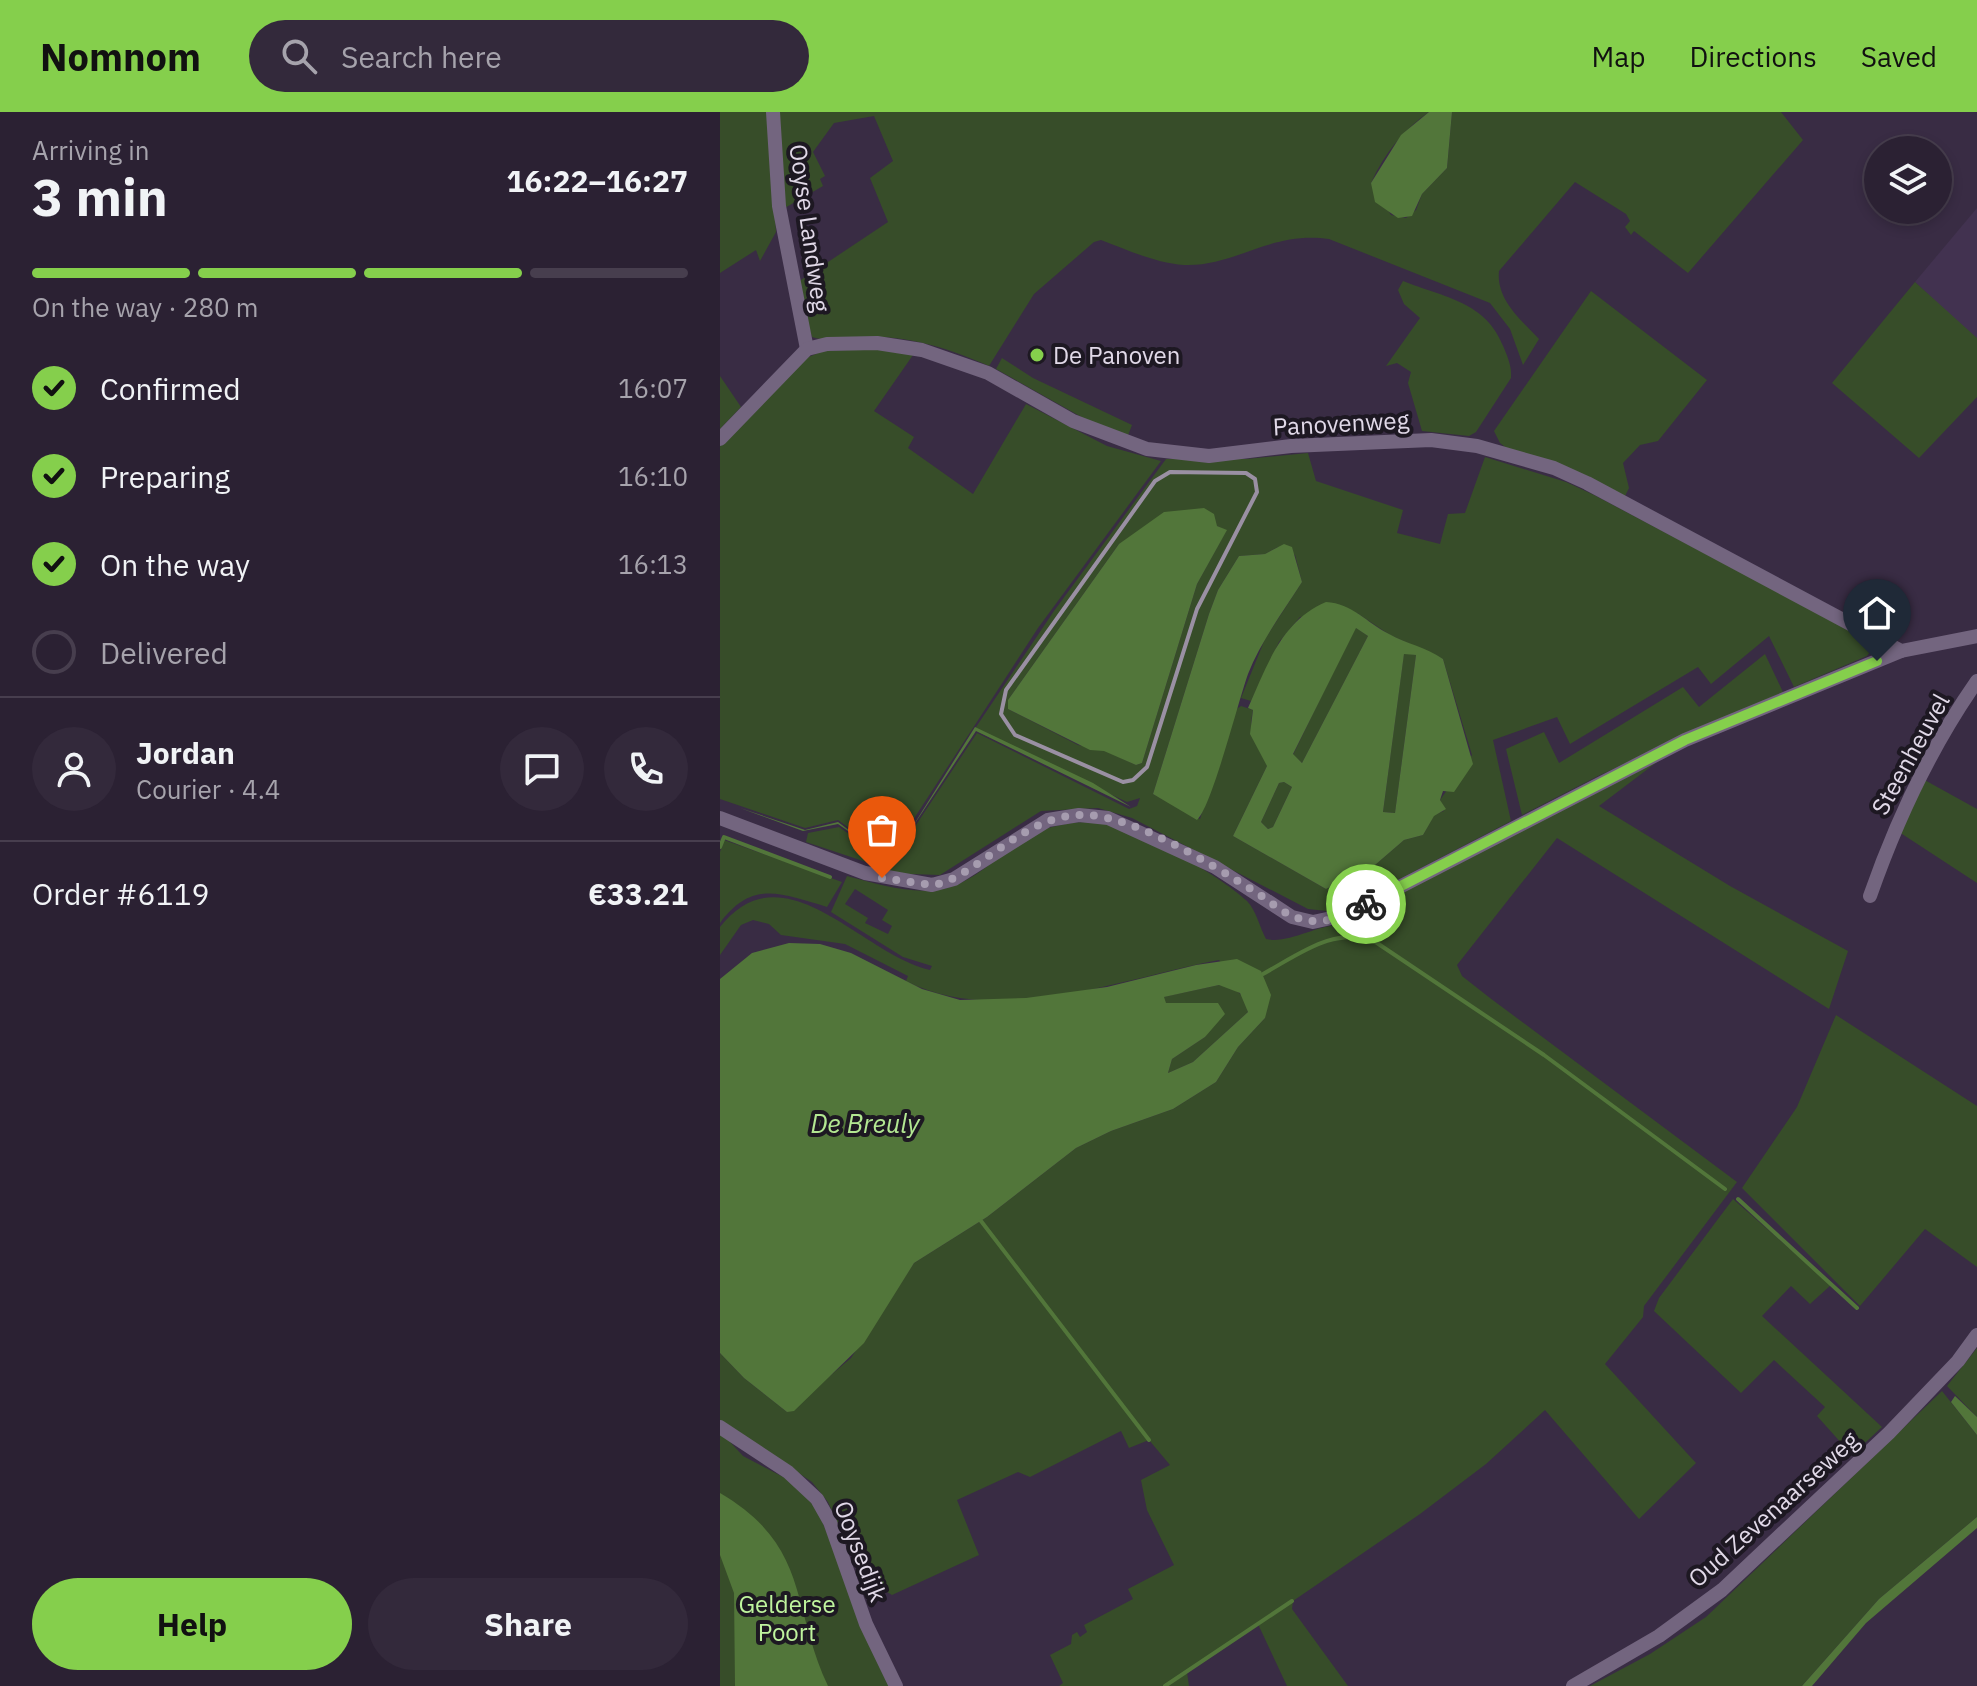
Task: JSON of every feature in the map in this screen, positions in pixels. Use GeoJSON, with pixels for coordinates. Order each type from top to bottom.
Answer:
{"type":"FeatureCollection","features":[{"type":"Feature","properties":{"kind":"street","name":"Ooyse Landweg"},"geometry":{"type":"LineString","coordinates":[[773,112],[779,206],[807,349]]}},
{"type":"Feature","properties":{"kind":"street","name":"Panovenweg"},"geometry":{"type":"LineString","coordinates":[[807,349],[827,344],[877,343],[922,350],[988,373],[1073,421],[1147,449],[1209,456],[1291,446],[1431,440],[1515,455],[1587,483],[1901,651]]}},
{"type":"Feature","properties":{"kind":"street"},"geometry":{"type":"LineString","coordinates":[[720,439],[807,349]]}},
{"type":"Feature","properties":{"kind":"street"},"geometry":{"type":"LineString","coordinates":[[720,818],[865,873],[932,885],[954,879],[1048,820],[1079,815],[1108,818],[1215,867],[1292,917],[1327,921],[1345,915],[1685,740],[1901,651],[1977,636]]}},
{"type":"Feature","properties":{"kind":"street","name":"Steenheuvel"},"geometry":{"type":"LineString","coordinates":[[1870,896],[1893,831],[1919,774],[1977,681]]}},
{"type":"Feature","properties":{"kind":"street","name":"Oud Zevenaarseweg"},"geometry":{"type":"LineString","coordinates":[[1573,1686],[1659,1636],[1722,1590],[1889,1433],[1958,1361],[1977,1335]]}},
{"type":"Feature","properties":{"kind":"street","name":"Ooysedijk"},"geometry":{"type":"LineString","coordinates":[[720,1427],[788,1472],[817,1499],[830,1522],[866,1624],[896,1686]]}},
{"type":"Feature","properties":{"kind":"shaded area"},"geometry":{"type":"Polygon","coordinates":[[[1977,208],[1977,341],[1915,282],[1977,208]]]}},
{"type":"Feature","properties":{"kind":"green space"},"geometry":{"type":"Polygon","coordinates":[[[720,112],[769,112],[776,232],[760,261],[756,250],[720,273],[720,112]]]}},
{"type":"Feature","properties":{"kind":"green space"},"geometry":{"type":"Polygon","coordinates":[[[775,112],[1429,112],[1396,143],[1371,183],[1391,215],[1406,218],[1416,210],[1422,194],[1447,168],[1452,112],[1781,112],[1803,140],[1688,273],[1634,231],[1631,235],[1625,227],[1630,221],[1626,214],[1575,182],[1499,271],[1505,300],[1539,339],[1523,365],[1510,329],[1490,303],[1329,239],[1308,238],[1270,244],[1220,261],[1184,265],[1152,259],[1101,240],[1094,242],[1034,294],[989,366],[947,350],[904,339],[812,337],[795,284],[888,222],[870,178],[893,161],[874,116],[834,123],[813,152],[825,176],[820,179],[823,186],[783,209],[775,112]]]}},
{"type":"Feature","properties":{"kind":"green space"},"geometry":{"type":"Polygon","coordinates":[[[1403,281],[1449,297],[1475,311],[1487,320],[1504,348],[1511,378],[1476,432],[1469,436],[1422,431],[1408,383],[1411,372],[1397,363],[1386,366],[1420,318],[1404,304],[1398,290],[1403,281]]]}},
{"type":"Feature","properties":{"kind":"green space"},"geometry":{"type":"Polygon","coordinates":[[[1915,282],[1977,338],[1977,397],[1919,458],[1832,383],[1915,282]]]}},
{"type":"Feature","properties":{"kind":"green space"},"geometry":{"type":"Polygon","coordinates":[[[1591,291],[1707,380],[1658,441],[1640,445],[1623,463],[1629,488],[1624,498],[1509,450],[1500,443],[1494,431],[1591,291]]]}},
{"type":"Feature","properties":{"kind":"green space"},"geometry":{"type":"Polygon","coordinates":[[[874,349],[913,355],[874,411],[914,437],[908,448],[973,494],[1026,404],[1107,446],[1161,461],[1038,628],[902,837],[906,840],[977,733],[1129,809],[1137,806],[1140,798],[1127,802],[974,730],[1054,611],[1166,459],[1247,459],[1308,453],[1316,481],[1403,510],[1397,533],[1440,544],[1448,514],[1465,513],[1485,457],[1566,482],[1594,495],[1867,639],[1870,652],[1794,687],[1769,636],[1711,684],[1698,667],[1570,744],[1557,717],[1493,740],[1511,821],[1336,912],[1308,909],[1132,818],[1098,808],[1041,811],[940,875],[881,873],[878,866],[806,842],[808,833],[839,827],[889,862],[905,841],[901,839],[889,857],[838,820],[805,828],[720,799],[720,446],[799,361],[823,351],[874,349]],[[1217,526],[1119,544],[1008,700],[1008,709],[1078,745],[1104,750],[1136,765],[1142,763],[1197,584],[1226,531],[1217,526]],[[1278,547],[1265,554],[1239,556],[1218,590],[1153,794],[1200,819],[1235,710],[1241,706],[1253,710],[1253,737],[1267,766],[1233,836],[1326,889],[1375,865],[1404,840],[1423,835],[1434,815],[1444,811],[1440,800],[1472,755],[1443,659],[1390,635],[1357,613],[1300,617],[1279,642],[1251,701],[1241,698],[1265,639],[1302,582],[1295,555],[1278,547]]]}},
{"type":"Feature","properties":{"kind":"green space"},"geometry":{"type":"Polygon","coordinates":[[[1002,358],[1033,378],[1132,425],[1127,438],[1085,419],[996,369],[1002,358]]]}},
{"type":"Feature","properties":{"kind":"green space"},"geometry":{"type":"Polygon","coordinates":[[[720,376],[741,407],[720,429],[720,376]]]}},
{"type":"Feature","properties":{"kind":"green space"},"geometry":{"type":"Polygon","coordinates":[[[1355,627],[1368,636],[1302,763],[1293,755],[1355,627]]]}},
{"type":"Feature","properties":{"kind":"green space"},"geometry":{"type":"Polygon","coordinates":[[[1404,653],[1416,655],[1395,813],[1383,812],[1404,653]]]}},
{"type":"Feature","properties":{"kind":"green space"},"geometry":{"type":"Polygon","coordinates":[[[1765,654],[1783,692],[1600,775],[1522,815],[1506,749],[1544,732],[1559,763],[1683,687],[1699,707],[1765,654]]]}},
{"type":"Feature","properties":{"kind":"green space"},"geometry":{"type":"Polygon","coordinates":[[[1661,759],[1599,806],[1730,886],[1848,951],[1829,1009],[1557,838],[1457,965],[1462,976],[1490,998],[1737,1182],[1644,1306],[1643,1317],[1605,1364],[1696,1463],[1639,1519],[1545,1410],[1486,1464],[1420,1514],[1293,1601],[1292,1609],[1348,1686],[1287,1686],[1258,1624],[1187,1672],[1189,1686],[1059,1686],[1063,1683],[1050,1655],[1071,1644],[1072,1635],[1077,1632],[1080,1637],[1087,1632],[1084,1625],[1133,1599],[1128,1589],[1174,1565],[1147,1510],[1141,1480],[1170,1465],[1149,1440],[1129,1448],[1121,1431],[1030,1477],[1018,1472],[957,1500],[979,1555],[892,1595],[877,1586],[864,1542],[848,1547],[828,1502],[812,1482],[720,1420],[720,1353],[744,1378],[787,1412],[851,1358],[914,1263],[987,1217],[1076,1148],[1111,1131],[1173,1109],[1216,1082],[1238,1047],[1265,1018],[1219,960],[1061,995],[1020,1000],[980,1000],[942,994],[906,981],[908,976],[845,944],[781,935],[769,924],[753,920],[741,925],[720,955],[720,927],[745,905],[770,897],[796,901],[823,912],[904,960],[930,970],[932,966],[903,957],[831,912],[847,876],[907,890],[943,889],[970,878],[1029,836],[1064,824],[1087,822],[1102,823],[1137,835],[1218,879],[1247,901],[1266,939],[1283,939],[1338,925],[1661,759]],[[855,889],[845,904],[868,918],[865,923],[888,934],[892,926],[882,920],[888,910],[855,889]]]}},
{"type":"Feature","properties":{"kind":"green space"},"geometry":{"type":"Polygon","coordinates":[[[1921,778],[1977,809],[1977,883],[1899,832],[1921,778]]]}},
{"type":"Feature","properties":{"kind":"green space"},"geometry":{"type":"Polygon","coordinates":[[[1284,782],[1292,787],[1273,827],[1268,829],[1261,822],[1279,783],[1284,782]]]}},
{"type":"Feature","properties":{"kind":"green space"},"geometry":{"type":"Polygon","coordinates":[[[724,840],[842,882],[827,907],[781,895],[756,895],[732,909],[720,923],[720,852],[724,840]]]}},
{"type":"Feature","properties":{"kind":"green space"},"geometry":{"type":"Polygon","coordinates":[[[1219,985],[1239,992],[1248,1012],[1193,1062],[1168,1073],[1172,1059],[1205,1037],[1218,1003],[1165,1003],[1163,997],[1219,985]]]}},
{"type":"Feature","properties":{"kind":"green space"},"geometry":{"type":"Polygon","coordinates":[[[1836,1015],[1977,1106],[1977,1267],[1925,1229],[1860,1306],[1742,1188],[1797,1107],[1836,1015]]]}},
{"type":"Feature","properties":{"kind":"green space"},"geometry":{"type":"Polygon","coordinates":[[[1733,1199],[1831,1285],[1810,1304],[1791,1286],[1762,1316],[1882,1427],[1852,1455],[1817,1416],[1825,1407],[1774,1360],[1741,1393],[1654,1311],[1659,1298],[1733,1199]]]}},
{"type":"Feature","properties":{"kind":"green space"},"geometry":{"type":"Polygon","coordinates":[[[1977,1348],[1977,1417],[1947,1386],[1977,1348]]]}},
{"type":"Feature","properties":{"kind":"green space"},"geometry":{"type":"Polygon","coordinates":[[[1942,1391],[1977,1435],[1977,1517],[1879,1599],[1802,1686],[1590,1686],[1650,1654],[1706,1617],[1942,1391]]]}},
{"type":"Feature","properties":{"kind":"green space","name":"Gelderse Poort"},"geometry":{"type":"Polygon","coordinates":[[[720,1431],[743,1456],[791,1481],[817,1509],[890,1686],[720,1686],[720,1431]]]}},
{"type":"Feature","properties":{"kind":"water"},"geometry":{"type":"Polygon","coordinates":[[[1429,112],[1452,112],[1447,168],[1422,194],[1412,216],[1398,218],[1375,202],[1371,183],[1401,135],[1429,112]]]}},
{"type":"Feature","properties":{"kind":"water"},"geometry":{"type":"Polygon","coordinates":[[[1204,508],[1214,514],[1217,526],[1227,530],[1197,584],[1142,763],[1136,765],[1104,751],[1090,750],[1008,709],[1008,700],[1119,544],[1164,512],[1204,508]]]}},
{"type":"Feature","properties":{"kind":"water"},"geometry":{"type":"Polygon","coordinates":[[[1284,544],[1292,547],[1302,582],[1253,662],[1210,795],[1197,820],[1153,794],[1209,614],[1218,590],[1239,556],[1265,554],[1284,544]]]}},
{"type":"Feature","properties":{"kind":"water"},"geometry":{"type":"Polygon","coordinates":[[[1326,602],[1344,606],[1381,630],[1443,659],[1473,764],[1454,792],[1443,791],[1440,800],[1446,809],[1434,816],[1423,835],[1404,840],[1375,865],[1326,889],[1233,836],[1267,766],[1250,734],[1253,710],[1248,708],[1277,646],[1311,610],[1326,602]],[[1356,628],[1293,754],[1302,763],[1368,636],[1356,628]],[[1404,654],[1383,812],[1395,813],[1416,655],[1404,654]],[[1284,782],[1279,783],[1261,822],[1268,829],[1273,827],[1292,787],[1284,782]]]}},
{"type":"Feature","properties":{"kind":"water"},"geometry":{"type":"Polygon","coordinates":[[[975,727],[1093,783],[1131,807],[976,731],[906,837],[975,727]]]}},
{"type":"Feature","properties":{"kind":"water"},"geometry":{"type":"Polygon","coordinates":[[[740,808],[805,830],[838,822],[888,859],[903,842],[889,860],[838,824],[803,831],[740,808]]]}},
{"type":"Feature","properties":{"kind":"water","name":"De Breuly"},"geometry":{"type":"Polygon","coordinates":[[[789,943],[820,944],[851,953],[922,989],[960,1000],[1026,998],[1107,987],[1196,965],[1237,959],[1261,971],[1271,995],[1265,1018],[1238,1047],[1216,1082],[1173,1109],[1111,1131],[1076,1148],[987,1217],[914,1263],[864,1343],[794,1411],[787,1412],[744,1378],[720,1353],[720,979],[752,953],[789,943]],[[1219,985],[1164,997],[1166,1003],[1218,1003],[1225,1014],[1205,1037],[1172,1059],[1168,1073],[1193,1062],[1248,1012],[1240,993],[1219,985]]]}},
{"type":"Feature","properties":{"kind":"water"},"geometry":{"type":"Polygon","coordinates":[[[1955,1396],[1977,1417],[1977,1435],[1951,1402],[1955,1396]]]}},
{"type":"Feature","properties":{"kind":"water"},"geometry":{"type":"Polygon","coordinates":[[[720,1493],[749,1513],[770,1534],[784,1556],[828,1686],[735,1686],[734,1593],[720,1555],[720,1493]]]}},
{"type":"Feature","properties":{"kind":"water"},"geometry":{"type":"Polygon","coordinates":[[[1977,1517],[1977,1528],[1866,1623],[1812,1686],[1802,1686],[1879,1599],[1977,1517]]]}},
{"type":"Feature","properties":{"kind":"waterway"},"geometry":{"type":"LineString","coordinates":[[720,847],[724,837],[830,877]]}},
{"type":"Feature","properties":{"kind":"waterway"},"geometry":{"type":"LineString","coordinates":[[1263,974],[1332,939],[1362,938],[1377,943],[1544,1055],[1725,1189]]}},
{"type":"Feature","properties":{"kind":"waterway"},"geometry":{"type":"LineString","coordinates":[[1738,1199],[1857,1308]]}},
{"type":"Feature","properties":{"kind":"waterway"},"geometry":{"type":"LineString","coordinates":[[981,1221],[1149,1440]]}},
{"type":"Feature","properties":{"kind":"waterway"},"geometry":{"type":"LineString","coordinates":[[1165,1686],[1292,1601]]}},
{"type":"Feature","properties":{"kind":"railway"},"geometry":{"type":"LineString","coordinates":[[1170,472],[1246,473],[1255,479],[1257,492],[1197,609],[1147,767],[1133,780],[1123,782],[1015,735],[1001,714],[1006,690],[1155,481],[1170,472]]}},
{"type":"Feature","properties":{"kind":"way so far"},"geometry":{"type":"LineString","coordinates":[[882,878],[932,885],[943,883],[954,879],[1033,827],[1048,820],[1079,815],[1108,818],[1164,842],[1215,867],[1292,917],[1313,922],[1327,921],[1366,904]]}},
{"type":"Feature","properties":{"kind":"place","name":"De Panoven"},"geometry":{"type":"Point","coordinates":[1037,355]}},
{"type":"Feature","properties":{"kind":"route"},"geometry":{"type":"LineString","coordinates":[[1366,904],[1545,809],[1685,740],[1877,661]]}}]}
